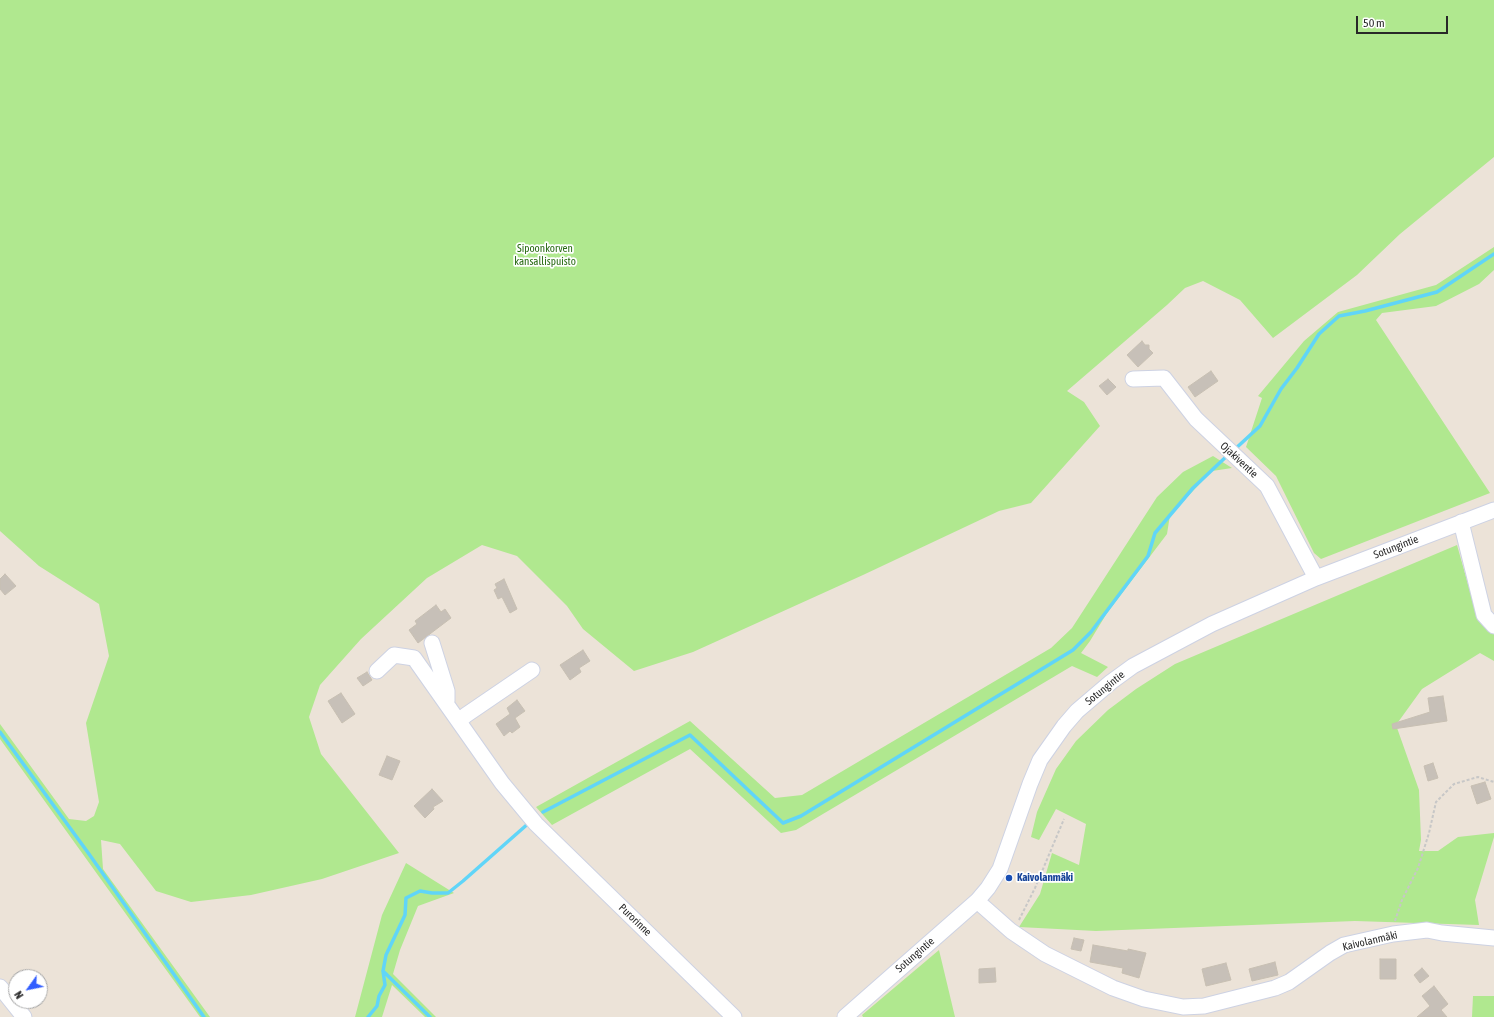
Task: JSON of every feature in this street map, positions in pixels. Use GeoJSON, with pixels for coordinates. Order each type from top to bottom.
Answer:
{"type":"FeatureCollection","features":[{"type":"Feature","properties":{"kind":"street","name":"Ojakiventie"},"geometry":{"type":"LineString","coordinates":[[1133,379],[1164,378],[1196,419],[1267,486],[1316,578]]}},
{"type":"Feature","properties":{"kind":"street","name":"Sotungintie"},"geometry":{"type":"LineString","coordinates":[[846,1017],[977,901],[988,888],[1000,869],[1040,760],[1060,731],[1077,711],[1111,682],[1133,666],[1212,624],[1316,578],[1494,510]]}},
{"type":"Feature","properties":{"kind":"street"},"geometry":{"type":"LineString","coordinates":[[1461,522],[1484,615],[1494,626]]}},
{"type":"Feature","properties":{"kind":"street"},"geometry":{"type":"LineString","coordinates":[[432,642],[447,690],[447,704]]}},
{"type":"Feature","properties":{"kind":"street","name":"Purorinne"},"geometry":{"type":"LineString","coordinates":[[377,671],[394,655],[414,658],[460,721],[502,783],[536,824],[734,1017]]}},
{"type":"Feature","properties":{"kind":"street"},"geometry":{"type":"LineString","coordinates":[[460,721],[466,715],[532,670]]}},
{"type":"Feature","properties":{"kind":"street","name":"Kaivolanmäki"},"geometry":{"type":"LineString","coordinates":[[977,901],[1011,930],[1045,954],[1113,988],[1144,999],[1183,1007],[1204,1006],[1275,988],[1289,982],[1330,953],[1344,946],[1393,934],[1427,930],[1442,933],[1494,938]]}},
{"type":"Feature","properties":{"kind":"street"},"geometry":{"type":"LineString","coordinates":[[0,987],[24,1017]]}},
{"type":"Feature","properties":{"kind":"path"},"geometry":{"type":"LineString","coordinates":[[1393,934],[1396,917],[1402,900],[1418,868],[1429,833],[1436,802],[1454,784],[1478,777],[1494,782]]}},
{"type":"Feature","properties":{"kind":"path"},"geometry":{"type":"LineString","coordinates":[[1011,930],[1021,918],[1064,819]]}},
{"type":"Feature","properties":{"kind":"green space","name":"Sipoonkorven kansallispuisto"},"geometry":{"type":"Polygon","coordinates":[[[0,0],[1494,0],[1494,157],[1400,234],[1357,275],[1273,338],[1240,300],[1203,281],[1185,288],[1067,391],[1084,402],[1100,426],[1031,503],[999,511],[863,575],[693,652],[634,671],[583,629],[567,606],[517,556],[482,545],[427,578],[361,639],[320,685],[309,717],[321,754],[399,853],[322,879],[251,895],[191,902],[156,891],[120,844],[101,840],[103,869],[210,1017],[200,1017],[0,739],[0,724],[69,819],[86,821],[94,816],[99,802],[86,723],[109,656],[99,604],[39,566],[0,531],[0,0]]]}},
{"type":"Feature","properties":{"kind":"green space"},"geometry":{"type":"Polygon","coordinates":[[[1494,247],[1494,270],[1479,284],[1436,306],[1382,313],[1376,320],[1490,493],[1321,559],[1314,553],[1276,476],[1246,447],[1262,398],[1258,396],[1304,341],[1338,312],[1436,285],[1494,247]]]}},
{"type":"Feature","properties":{"kind":"green space"},"geometry":{"type":"Polygon","coordinates":[[[1213,456],[1232,468],[1212,471],[1170,515],[1167,534],[1107,613],[1081,653],[1108,667],[1097,677],[1072,666],[796,830],[781,833],[690,749],[552,825],[536,807],[690,721],[775,798],[802,795],[1051,648],[1072,628],[1157,497],[1183,472],[1213,456]]]}},
{"type":"Feature","properties":{"kind":"green space"},"geometry":{"type":"Polygon","coordinates":[[[1457,545],[1477,616],[1494,631],[1494,661],[1480,653],[1422,689],[1396,725],[1419,790],[1421,840],[1419,851],[1438,851],[1458,837],[1494,833],[1475,900],[1479,925],[1355,921],[1096,931],[1019,927],[1040,894],[1052,853],[1079,865],[1086,824],[1056,809],[1039,840],[1031,837],[1037,812],[1056,769],[1076,741],[1108,710],[1136,689],[1175,664],[1457,545]]]}},
{"type":"Feature","properties":{"kind":"green space"},"geometry":{"type":"Polygon","coordinates":[[[406,863],[454,893],[418,906],[400,950],[393,974],[436,1017],[425,1017],[392,985],[382,1017],[355,1017],[382,915],[406,863]]]}},
{"type":"Feature","properties":{"kind":"green space"},"geometry":{"type":"Polygon","coordinates":[[[939,950],[955,1017],[863,1017],[862,1015],[939,950]]]}},
{"type":"Feature","properties":{"kind":"green space"},"geometry":{"type":"Polygon","coordinates":[[[1473,996],[1494,996],[1494,1017],[1472,1017],[1473,996]]]}},
{"type":"Feature","properties":{"kind":"building"},"geometry":{"type":"Polygon","coordinates":[[[1142,341],[1145,345],[1149,345],[1149,349],[1153,353],[1138,367],[1127,355],[1142,341]]]}},
{"type":"Feature","properties":{"kind":"building"},"geometry":{"type":"Polygon","coordinates":[[[1211,371],[1218,381],[1195,397],[1188,387],[1211,371]]]}},
{"type":"Feature","properties":{"kind":"building"},"geometry":{"type":"Polygon","coordinates":[[[1108,379],[1116,387],[1107,395],[1099,386],[1108,379]]]}},
{"type":"Feature","properties":{"kind":"building"},"geometry":{"type":"Polygon","coordinates":[[[5,574],[16,586],[5,595],[0,589],[0,579],[5,574]]]}},
{"type":"Feature","properties":{"kind":"building"},"geometry":{"type":"Polygon","coordinates":[[[504,579],[517,609],[510,613],[502,597],[498,599],[494,590],[497,588],[495,584],[504,579]]]}},
{"type":"Feature","properties":{"kind":"building"},"geometry":{"type":"Polygon","coordinates":[[[436,605],[441,612],[445,609],[451,618],[418,643],[409,630],[417,624],[415,621],[436,605]]]}},
{"type":"Feature","properties":{"kind":"building"},"geometry":{"type":"Polygon","coordinates":[[[583,650],[590,661],[579,668],[581,672],[570,680],[560,665],[583,650]]]}},
{"type":"Feature","properties":{"kind":"building"},"geometry":{"type":"Polygon","coordinates":[[[367,672],[372,680],[363,686],[357,678],[367,672]]]}},
{"type":"Feature","properties":{"kind":"building"},"geometry":{"type":"Polygon","coordinates":[[[341,693],[355,714],[342,723],[328,701],[341,693]]]}},
{"type":"Feature","properties":{"kind":"building"},"geometry":{"type":"Polygon","coordinates":[[[1443,696],[1447,721],[1393,729],[1392,724],[1430,712],[1428,698],[1443,696]]]}},
{"type":"Feature","properties":{"kind":"building"},"geometry":{"type":"Polygon","coordinates":[[[517,700],[525,711],[515,718],[520,727],[512,733],[510,731],[504,736],[496,724],[510,714],[507,708],[517,700]]]}},
{"type":"Feature","properties":{"kind":"building"},"geometry":{"type":"Polygon","coordinates":[[[387,756],[400,761],[392,780],[379,775],[387,756]]]}},
{"type":"Feature","properties":{"kind":"building"},"geometry":{"type":"Polygon","coordinates":[[[1433,763],[1438,778],[1428,781],[1424,766],[1433,763]]]}},
{"type":"Feature","properties":{"kind":"building"},"geometry":{"type":"Polygon","coordinates":[[[1485,782],[1491,799],[1477,804],[1471,786],[1485,782]]]}},
{"type":"Feature","properties":{"kind":"building"},"geometry":{"type":"Polygon","coordinates":[[[432,789],[443,801],[433,807],[434,809],[425,818],[414,806],[432,789]]]}},
{"type":"Feature","properties":{"kind":"building"},"geometry":{"type":"Polygon","coordinates":[[[1074,938],[1084,940],[1081,951],[1071,949],[1074,938]]]}},
{"type":"Feature","properties":{"kind":"building"},"geometry":{"type":"Polygon","coordinates":[[[1093,945],[1128,951],[1128,949],[1146,953],[1139,978],[1122,973],[1123,968],[1090,962],[1093,945]]]}},
{"type":"Feature","properties":{"kind":"building"},"geometry":{"type":"Polygon","coordinates":[[[1380,959],[1396,959],[1396,979],[1380,979],[1380,959]]]}},
{"type":"Feature","properties":{"kind":"building"},"geometry":{"type":"Polygon","coordinates":[[[1275,962],[1278,975],[1252,981],[1249,969],[1275,962]]]}},
{"type":"Feature","properties":{"kind":"building"},"geometry":{"type":"Polygon","coordinates":[[[1226,963],[1231,980],[1206,986],[1202,969],[1226,963]]]}},
{"type":"Feature","properties":{"kind":"building"},"geometry":{"type":"Polygon","coordinates":[[[995,968],[996,982],[979,983],[979,969],[995,968]]]}},
{"type":"Feature","properties":{"kind":"building"},"geometry":{"type":"Polygon","coordinates":[[[1422,968],[1429,976],[1420,983],[1414,975],[1422,968]]]}},
{"type":"Feature","properties":{"kind":"building"},"geometry":{"type":"Polygon","coordinates":[[[1434,986],[1448,1004],[1441,1010],[1447,1017],[1417,1017],[1430,1006],[1422,996],[1434,986]]]}},
{"type":"Feature","properties":{"kind":"waterway"},"geometry":{"type":"LineString","coordinates":[[1234,450],[1260,426],[1281,389],[1297,368],[1319,334],[1339,316],[1365,311],[1437,292],[1494,254]]}},
{"type":"Feature","properties":{"kind":"waterway"},"geometry":{"type":"LineString","coordinates":[[543,812],[690,735],[783,823],[801,816],[1073,650],[1091,632],[1148,556],[1155,533],[1193,488],[1229,454]]}},
{"type":"Feature","properties":{"kind":"waterway"},"geometry":{"type":"LineString","coordinates":[[0,732],[89,854],[204,1017]]}},
{"type":"Feature","properties":{"kind":"waterway"},"geometry":{"type":"LineString","coordinates":[[368,1017],[377,1006],[379,996],[385,985],[383,971],[386,955],[405,915],[406,898],[420,891],[448,893],[530,822]]}},
{"type":"Feature","properties":{"kind":"waterway"},"geometry":{"type":"LineString","coordinates":[[383,971],[430,1017]]}},
{"type":"Feature","properties":{"kind":"place","name":"Kaivolanmäki"},"geometry":{"type":"Point","coordinates":[1009,878]}}]}
